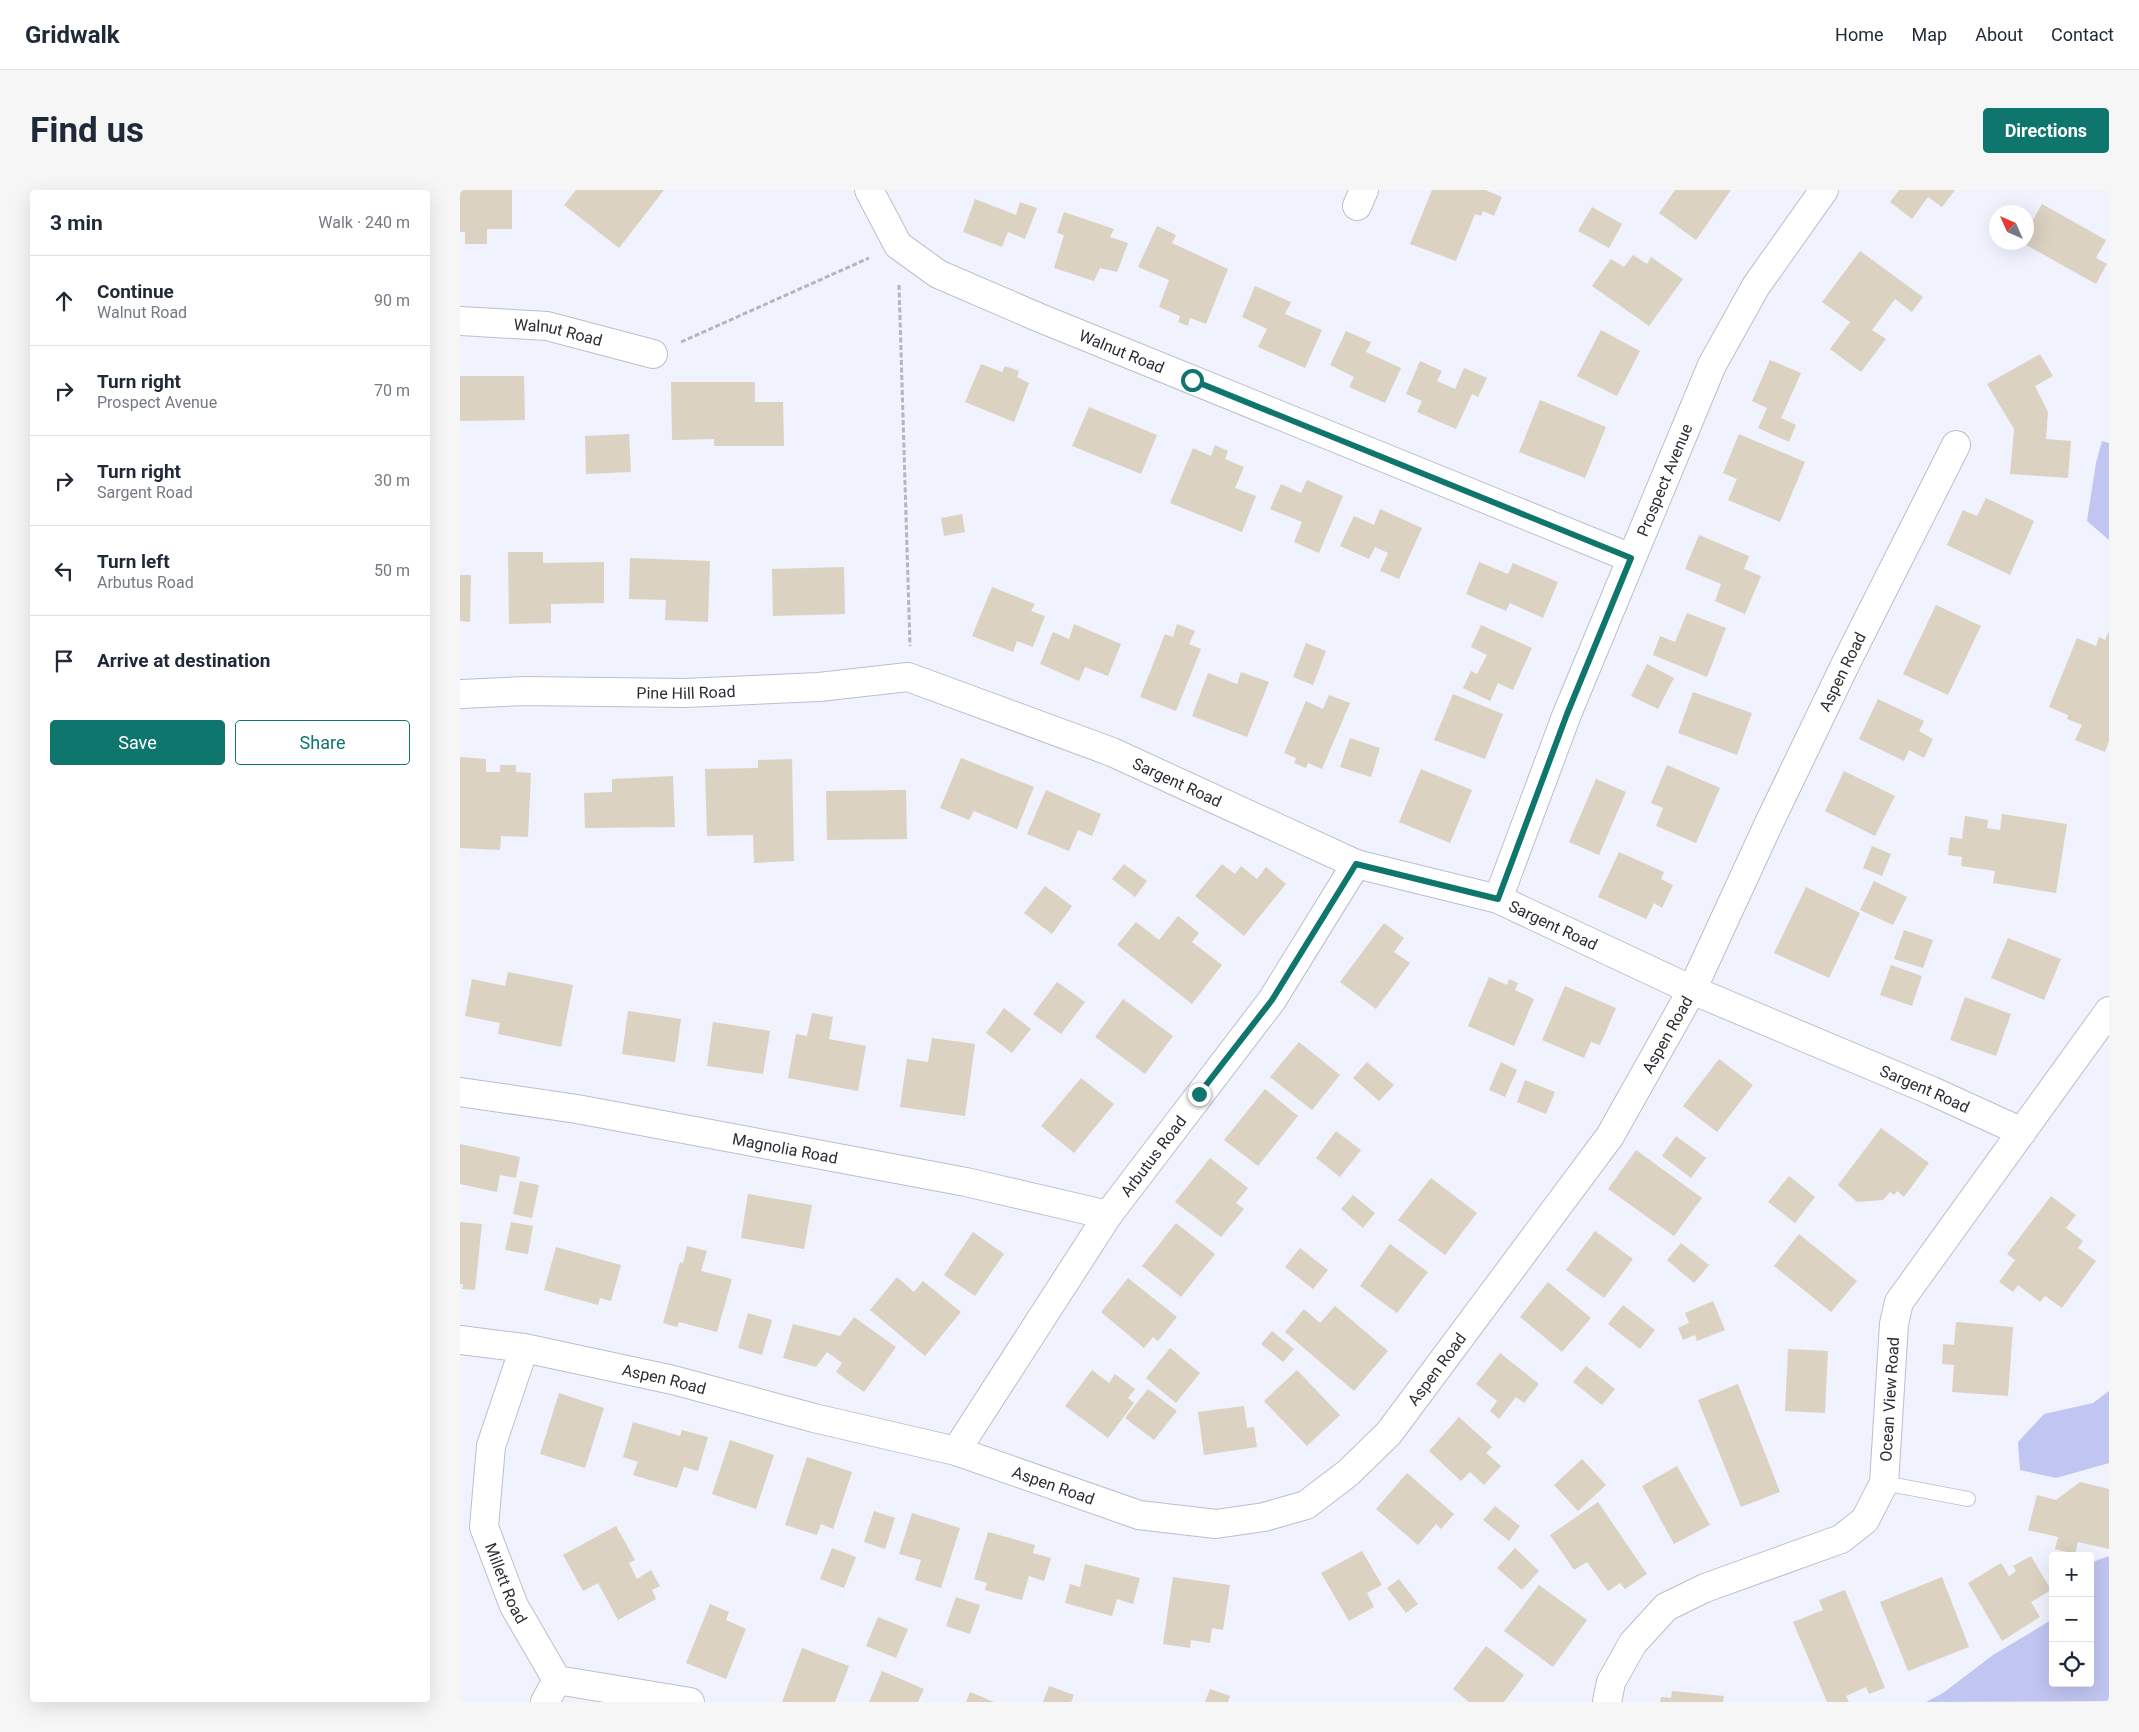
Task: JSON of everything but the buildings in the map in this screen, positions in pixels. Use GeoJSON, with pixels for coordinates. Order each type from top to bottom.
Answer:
{"type":"FeatureCollection","features":[{"type":"Feature","properties":{"kind":"street"},"geometry":{"type":"LineString","coordinates":[[869,190],[898,245]]}},
{"type":"Feature","properties":{"kind":"street","name":"Prospect Avenue"},"geometry":{"type":"LineString","coordinates":[[1498,899],[1564,723],[1712,365],[1756,286],[1824,190]]}},
{"type":"Feature","properties":{"kind":"street","name":"Walnut Road"},"geometry":{"type":"LineString","coordinates":[[898,245],[938,274],[1031,315],[1631,558]]}},
{"type":"Feature","properties":{"kind":"street","name":"Walnut Road"},"geometry":{"type":"LineString","coordinates":[[460,321],[547,326],[653,354]]}},
{"type":"Feature","properties":{"kind":"street","name":"Aspen Road"},"geometry":{"type":"LineString","coordinates":[[460,1340],[524,1348],[673,1380],[814,1418],[956,1452],[1139,1515],[1216,1524],[1264,1517],[1306,1505],[1348,1473],[1389,1433],[1610,1136],[1692,990],[1843,670],[1956,445]]}},
{"type":"Feature","properties":{"kind":"street","name":"Pine Hill Road"},"geometry":{"type":"LineString","coordinates":[[460,694],[525,691],[685,693],[819,687],[911,678]]}},
{"type":"Feature","properties":{"kind":"street","name":"Sargent Road"},"geometry":{"type":"LineString","coordinates":[[911,678],[1112,752],[1356,864],[1498,899],[1692,990],[1932,1091],[2022,1132]]}},
{"type":"Feature","properties":{"kind":"street","name":"Arbutus Road"},"geometry":{"type":"LineString","coordinates":[[956,1452],[1108,1215],[1272,1000],[1356,864]]}},
{"type":"Feature","properties":{"kind":"street","name":"Ocean View Road"},"geometry":{"type":"LineString","coordinates":[[1608,1702],[1612,1682],[1633,1643],[1666,1607],[1705,1588],[1841,1539],[1865,1520],[1884,1483],[1894,1324],[1899,1302],[2109,1011]]}},
{"type":"Feature","properties":{"kind":"street","name":"Magnolia Road"},"geometry":{"type":"LineString","coordinates":[[460,1092],[577,1109],[966,1182],[1108,1215]]}},
{"type":"Feature","properties":{"kind":"street","name":"Millett Road"},"geometry":{"type":"LineString","coordinates":[[524,1348],[491,1446],[484,1528],[514,1606],[551,1691],[690,1702]]}},
{"type":"Feature","properties":{"kind":"lane"},"geometry":{"type":"LineString","coordinates":[[1884,1483],[1968,1500]]}},
{"type":"Feature","properties":{"kind":"path"},"geometry":{"type":"LineString","coordinates":[[653,354],[898,245],[911,678]]}},
{"type":"Feature","properties":{"kind":"shaded area"},"geometry":{"type":"Polygon","coordinates":[[[2102,441],[2109,443],[2109,540],[2087,521],[2096,463],[2102,441]]]}},
{"type":"Feature","properties":{"kind":"shaded area"},"geometry":{"type":"Polygon","coordinates":[[[2109,1391],[2109,1463],[2056,1478],[2020,1470],[2018,1442],[2044,1414],[2093,1403],[2109,1391]]]}},
{"type":"Feature","properties":{"kind":"shaded area"},"geometry":{"type":"Polygon","coordinates":[[[2109,1556],[2109,1701],[1926,1702],[1943,1693],[1993,1655],[2049,1621],[2049,1687],[2094,1687],[2094,1562],[2109,1556]]]}},
{"type":"Feature","properties":{"kind":"route"},"geometry":{"type":"LineString","coordinates":[[1192,380],[1631,558],[1567,714],[1498,899],[1356,864],[1272,1000],[1199,1094]]}}]}
